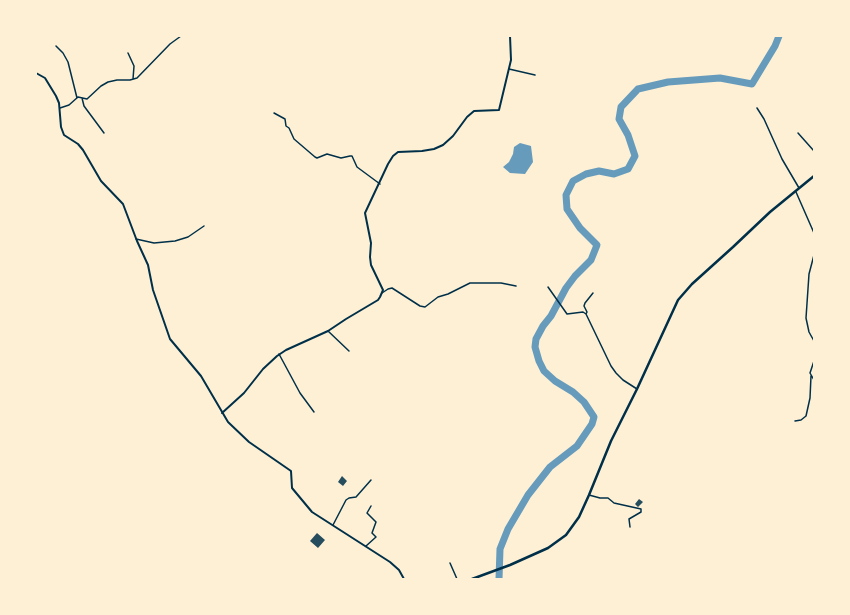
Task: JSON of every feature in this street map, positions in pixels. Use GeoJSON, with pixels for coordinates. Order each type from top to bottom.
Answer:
{"type":"FeatureCollection","features":[{"type":"Feature","properties":{"kind":"main road"},"geometry":{"type":"LineString","coordinates":[[473,579],[548,548],[566,535],[579,517],[611,441],[637,389],[674,307],[682,294],[770,212],[814,176]]}},
{"type":"Feature","properties":{"kind":"street"},"geometry":{"type":"LineString","coordinates":[[60,108],[69,105],[77,98],[87,99],[101,86],[108,82],[137,78],[170,44],[181,36]]}},
{"type":"Feature","properties":{"kind":"street"},"geometry":{"type":"LineString","coordinates":[[382,293],[382,289],[371,265],[371,243],[365,216],[368,205],[380,184],[391,159],[396,153],[422,151],[439,147],[453,136],[474,111],[499,110],[510,69],[512,53],[510,36]]}},
{"type":"Feature","properties":{"kind":"street"},"geometry":{"type":"LineString","coordinates":[[56,46],[63,53],[68,62],[77,98]]}},
{"type":"Feature","properties":{"kind":"street"},"geometry":{"type":"LineString","coordinates":[[128,53],[134,66],[133,79]]}},
{"type":"Feature","properties":{"kind":"street"},"geometry":{"type":"LineString","coordinates":[[510,69],[535,75]]}},
{"type":"Feature","properties":{"kind":"street"},"geometry":{"type":"LineString","coordinates":[[36,73],[45,78],[58,100],[62,132],[66,137],[78,144],[84,150],[101,181],[123,204],[136,239],[148,265],[154,290],[170,339],[201,376],[228,422],[241,436],[289,469],[292,473],[292,488],[316,516],[333,525],[390,562],[399,570],[404,579]]}},
{"type":"Feature","properties":{"kind":"street"},"geometry":{"type":"LineString","coordinates":[[82,98],[84,106],[104,133]]}},
{"type":"Feature","properties":{"kind":"street"},"geometry":{"type":"LineString","coordinates":[[757,108],[782,159],[799,188]]}},
{"type":"Feature","properties":{"kind":"street"},"geometry":{"type":"LineString","coordinates":[[274,113],[285,119],[286,125],[294,139],[315,157],[317,158],[327,154],[341,158],[352,156],[358,167],[380,184]]}},
{"type":"Feature","properties":{"kind":"street"},"geometry":{"type":"LineString","coordinates":[[798,133],[814,151]]}},
{"type":"Feature","properties":{"kind":"street"},"geometry":{"type":"LineString","coordinates":[[796,190],[814,233]]}},
{"type":"Feature","properties":{"kind":"street"},"geometry":{"type":"LineString","coordinates":[[136,239],[154,243],[174,241],[188,237],[204,226]]}},
{"type":"Feature","properties":{"kind":"street"},"geometry":{"type":"LineString","coordinates":[[814,255],[809,274],[806,318],[809,332],[814,341]]}},
{"type":"Feature","properties":{"kind":"street"},"geometry":{"type":"LineString","coordinates":[[222,413],[244,393],[263,370],[279,354],[328,331],[346,318],[378,300],[382,293],[388,289],[392,288],[425,308],[438,297],[448,294],[470,283],[501,283],[516,286]]}},
{"type":"Feature","properties":{"kind":"street"},"geometry":{"type":"LineString","coordinates":[[548,287],[567,314],[583,312],[586,314]]}},
{"type":"Feature","properties":{"kind":"street"},"geometry":{"type":"LineString","coordinates":[[593,293],[584,306],[587,312],[586,314],[611,366],[623,380],[637,389]]}},
{"type":"Feature","properties":{"kind":"street"},"geometry":{"type":"LineString","coordinates":[[328,331],[349,351]]}},
{"type":"Feature","properties":{"kind":"street"},"geometry":{"type":"LineString","coordinates":[[279,354],[300,393],[314,412]]}},
{"type":"Feature","properties":{"kind":"street"},"geometry":{"type":"LineString","coordinates":[[795,421],[801,420],[806,416],[810,398],[811,369],[814,361]]}},
{"type":"Feature","properties":{"kind":"street"},"geometry":{"type":"LineString","coordinates":[[811,376],[814,380]]}},
{"type":"Feature","properties":{"kind":"street"},"geometry":{"type":"LineString","coordinates":[[333,525],[346,500],[356,497],[370,480]]}},
{"type":"Feature","properties":{"kind":"street"},"geometry":{"type":"LineString","coordinates":[[589,495],[600,498],[608,498],[614,502],[641,509],[641,512],[628,519],[631,524],[630,527]]}},
{"type":"Feature","properties":{"kind":"street"},"geometry":{"type":"LineString","coordinates":[[366,546],[376,537],[372,533],[376,522],[367,513],[371,506]]}},
{"type":"Feature","properties":{"kind":"street"},"geometry":{"type":"LineString","coordinates":[[450,563],[457,579]]}},
{"type":"Feature","properties":{"kind":"water"},"geometry":{"type":"Polygon","coordinates":[[[520,143],[531,146],[533,162],[525,174],[510,173],[503,167],[509,162],[513,154],[514,147],[520,143]]]}},
{"type":"Feature","properties":{"kind":"building"},"geometry":{"type":"Polygon","coordinates":[[[342,476],[347,481],[343,486],[338,482],[342,476]]]}},
{"type":"Feature","properties":{"kind":"building"},"geometry":{"type":"Polygon","coordinates":[[[639,499],[643,502],[638,507],[635,504],[639,499]]]}},
{"type":"Feature","properties":{"kind":"building"},"geometry":{"type":"Polygon","coordinates":[[[317,533],[325,540],[318,548],[310,541],[317,533]]]}},
{"type":"Feature","properties":{"kind":"waterway"},"geometry":{"type":"LineString","coordinates":[[499,579],[500,549],[508,529],[528,495],[550,467],[577,446],[592,424],[594,417],[584,402],[544,371],[535,347],[536,339],[543,326],[551,316],[566,288],[575,276],[591,260],[597,245],[580,228],[567,209],[566,195],[573,181],[586,174],[599,171],[614,174],[628,169],[635,156],[628,135],[619,119],[621,107],[638,89],[668,82],[720,78],[752,84],[775,46],[779,36]]}}]}
